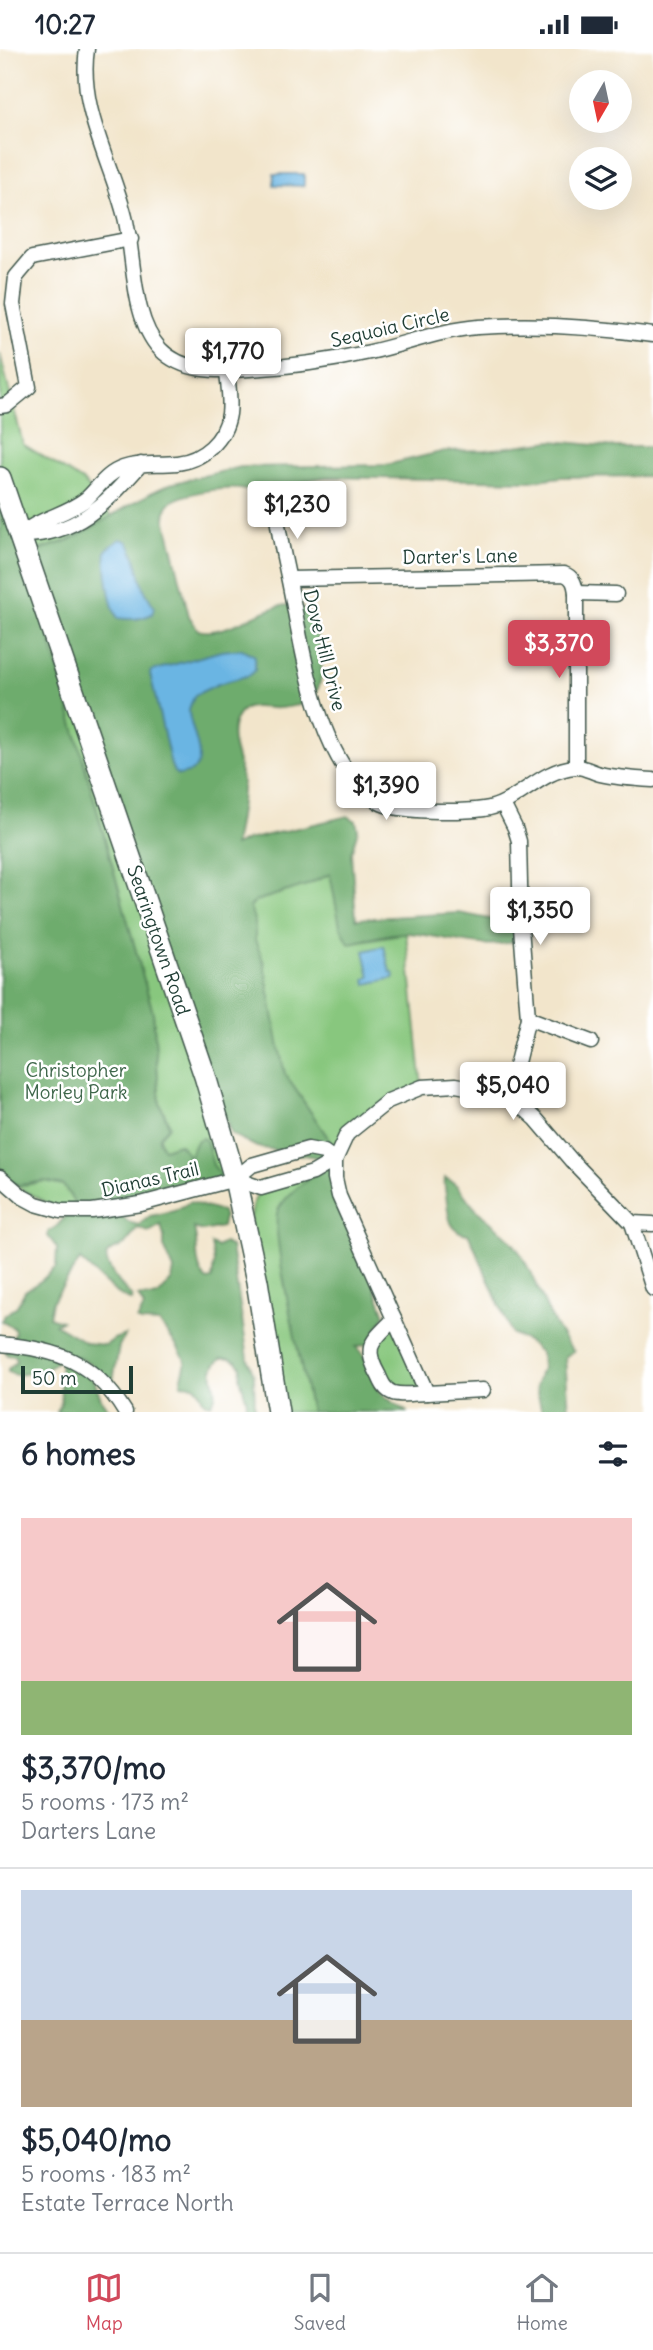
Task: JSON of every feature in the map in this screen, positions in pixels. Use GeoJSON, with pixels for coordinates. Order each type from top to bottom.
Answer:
{"type":"FeatureCollection","features":[{"type":"Feature","properties":{"kind":"main road","name":"Searingtown Road"},"geometry":{"type":"LineString","coordinates":[[0,478],[201,1062],[235,1179],[259,1294],[278,1412]]}},
{"type":"Feature","properties":{"kind":"street","name":"Sequoia Circle"},"geometry":{"type":"LineString","coordinates":[[87,49],[86,99],[115,180],[131,239],[141,309],[149,336],[177,362],[197,368],[227,371],[288,367],[327,361],[444,332],[479,327],[551,326],[653,335]]}},
{"type":"Feature","properties":{"kind":"street"},"geometry":{"type":"LineString","coordinates":[[0,407],[7,405],[29,387],[13,304],[16,277],[32,258],[131,239]]}},
{"type":"Feature","properties":{"kind":"street"},"geometry":{"type":"LineString","coordinates":[[20,535],[32,525],[79,504],[114,472],[141,464],[179,463],[195,458],[215,444],[221,436],[229,413],[227,371]]}},
{"type":"Feature","properties":{"kind":"street","name":"Dove Hill Drive"},"geometry":{"type":"LineString","coordinates":[[275,508],[298,634],[318,712],[334,748],[358,786],[381,803],[410,809],[483,809],[503,804],[551,773],[576,766]]}},
{"type":"Feature","properties":{"kind":"street","name":"Darter's Lane"},"geometry":{"type":"LineString","coordinates":[[289,579],[564,574],[573,580],[576,593]]}},
{"type":"Feature","properties":{"kind":"street"},"geometry":{"type":"LineString","coordinates":[[616,594],[576,593],[576,766],[601,774],[653,780]]}},
{"type":"Feature","properties":{"kind":"street"},"geometry":{"type":"LineString","coordinates":[[503,804],[519,841],[521,927],[528,1018],[509,1095]]}},
{"type":"Feature","properties":{"kind":"street"},"geometry":{"type":"LineString","coordinates":[[528,1018],[591,1042]]}},
{"type":"Feature","properties":{"kind":"street"},"geometry":{"type":"LineString","coordinates":[[428,1393],[339,1196],[335,1178],[335,1160],[347,1134],[388,1101],[422,1087],[456,1085],[509,1095],[536,1119],[632,1223],[653,1289]]}},
{"type":"Feature","properties":{"kind":"street"},"geometry":{"type":"LineString","coordinates":[[235,1179],[253,1165],[309,1149],[324,1152],[335,1160]]}},
{"type":"Feature","properties":{"kind":"street"},"geometry":{"type":"LineString","coordinates":[[235,1179],[261,1188],[313,1173],[335,1160]]}},
{"type":"Feature","properties":{"kind":"street","name":"Dianas Trail"},"geometry":{"type":"LineString","coordinates":[[0,1177],[23,1197],[36,1204],[61,1211],[81,1212],[141,1204],[235,1179]]}},
{"type":"Feature","properties":{"kind":"street"},"geometry":{"type":"LineString","coordinates":[[632,1223],[653,1224]]}},
{"type":"Feature","properties":{"kind":"street"},"geometry":{"type":"LineString","coordinates":[[394,1319],[379,1334],[369,1356],[384,1386],[390,1391],[428,1393],[483,1390]]}},
{"type":"Feature","properties":{"kind":"street"},"geometry":{"type":"LineString","coordinates":[[0,1344],[46,1350],[84,1367],[106,1385],[125,1412]]}},
{"type":"Feature","properties":{"kind":"green space"},"geometry":{"type":"Polygon","coordinates":[[[0,354],[23,444],[84,482],[112,516],[70,540],[27,554],[235,1179],[210,1186],[192,1152],[188,1159],[179,1144],[164,1149],[160,1142],[169,1123],[160,1104],[153,1013],[26,554],[0,1117],[0,354]]]}},
{"type":"Feature","properties":{"kind":"green space","name":"Christopher Morley Park"},"geometry":{"type":"Polygon","coordinates":[[[552,441],[616,447],[653,447],[653,476],[561,477],[530,481],[326,477],[303,482],[297,487],[282,513],[265,512],[252,493],[245,490],[223,489],[177,499],[167,506],[165,518],[189,616],[198,630],[221,629],[272,608],[295,605],[310,617],[319,645],[321,676],[316,693],[310,699],[287,707],[247,708],[235,722],[233,738],[242,788],[234,846],[247,840],[348,816],[356,821],[358,830],[351,853],[356,919],[459,913],[510,923],[517,933],[515,940],[493,945],[408,933],[349,943],[340,926],[330,874],[307,885],[256,901],[250,907],[255,923],[255,940],[264,963],[285,1074],[337,1151],[335,1178],[385,1315],[368,1344],[356,1347],[367,1361],[379,1391],[407,1412],[311,1412],[283,1275],[278,1210],[288,1196],[334,1160],[257,1147],[231,1134],[31,571],[153,1013],[160,1104],[169,1126],[159,1141],[164,1149],[179,1144],[188,1158],[196,1142],[202,1138],[206,1140],[213,1165],[219,1173],[218,1179],[117,1211],[128,1222],[139,1225],[150,1216],[174,1211],[190,1202],[222,1212],[222,1227],[203,1231],[194,1228],[198,1262],[207,1280],[212,1279],[214,1263],[211,1244],[217,1247],[224,1243],[231,1247],[248,1358],[254,1376],[255,1412],[243,1412],[247,1402],[240,1378],[241,1366],[230,1358],[222,1358],[213,1369],[216,1391],[211,1404],[204,1402],[194,1385],[181,1384],[185,1362],[174,1342],[159,1323],[137,1320],[144,1307],[138,1296],[159,1295],[172,1280],[174,1270],[164,1247],[161,1225],[149,1232],[138,1228],[126,1243],[108,1253],[106,1257],[110,1269],[132,1301],[110,1288],[80,1260],[52,1302],[49,1317],[61,1321],[55,1324],[87,1343],[106,1345],[125,1335],[119,1346],[113,1381],[105,1381],[90,1363],[77,1357],[93,1379],[103,1402],[113,1412],[57,1412],[61,1402],[60,1359],[44,1370],[19,1375],[8,1372],[16,1362],[15,1356],[8,1355],[5,1351],[15,1333],[14,1328],[1,1321],[17,1306],[25,1291],[56,1267],[57,1248],[48,1232],[76,1205],[63,1185],[45,1181],[19,1185],[0,1177],[0,478],[27,554],[70,540],[170,484],[241,467],[386,465],[445,451],[486,450],[552,441]]]}},
{"type":"Feature","properties":{"kind":"green space"},"geometry":{"type":"Polygon","coordinates":[[[330,873],[349,943],[406,933],[422,1087],[388,1101],[337,1151],[285,1074],[243,902],[330,873]]]}},
{"type":"Feature","properties":{"kind":"green space"},"geometry":{"type":"Polygon","coordinates":[[[318,1172],[277,1223],[283,1275],[311,1412],[278,1412],[250,1223],[253,1203],[261,1188],[318,1172]]]}},
{"type":"Feature","properties":{"kind":"green space"},"geometry":{"type":"Polygon","coordinates":[[[445,1178],[458,1187],[474,1207],[515,1246],[527,1265],[557,1329],[574,1351],[565,1357],[569,1412],[542,1412],[536,1386],[542,1368],[541,1353],[527,1341],[512,1334],[471,1239],[468,1234],[452,1225],[448,1214],[445,1178]]]}},
{"type":"Feature","properties":{"kind":"green space"},"geometry":{"type":"Polygon","coordinates":[[[45,1181],[63,1185],[76,1205],[61,1211],[10,1183],[26,1185],[45,1181]]]}},
{"type":"Feature","properties":{"kind":"green space"},"geometry":{"type":"Polygon","coordinates":[[[394,1324],[422,1389],[399,1390],[387,1385],[374,1346],[394,1324]]]}},
{"type":"Feature","properties":{"kind":"water"},"geometry":{"type":"Polygon","coordinates":[[[274,174],[304,174],[304,186],[274,185],[274,174]]]}},
{"type":"Feature","properties":{"kind":"water"},"geometry":{"type":"Polygon","coordinates":[[[120,539],[127,541],[131,547],[145,591],[154,607],[152,614],[148,616],[135,619],[118,618],[112,605],[106,550],[120,539]]]}},
{"type":"Feature","properties":{"kind":"water"},"geometry":{"type":"Polygon","coordinates":[[[242,649],[255,656],[255,670],[250,675],[218,684],[195,695],[189,711],[199,759],[197,767],[178,775],[171,765],[151,671],[221,651],[242,649]]]}},
{"type":"Feature","properties":{"kind":"water"},"geometry":{"type":"Polygon","coordinates":[[[384,946],[394,978],[366,984],[365,979],[370,977],[364,951],[384,946]]]}}]}
